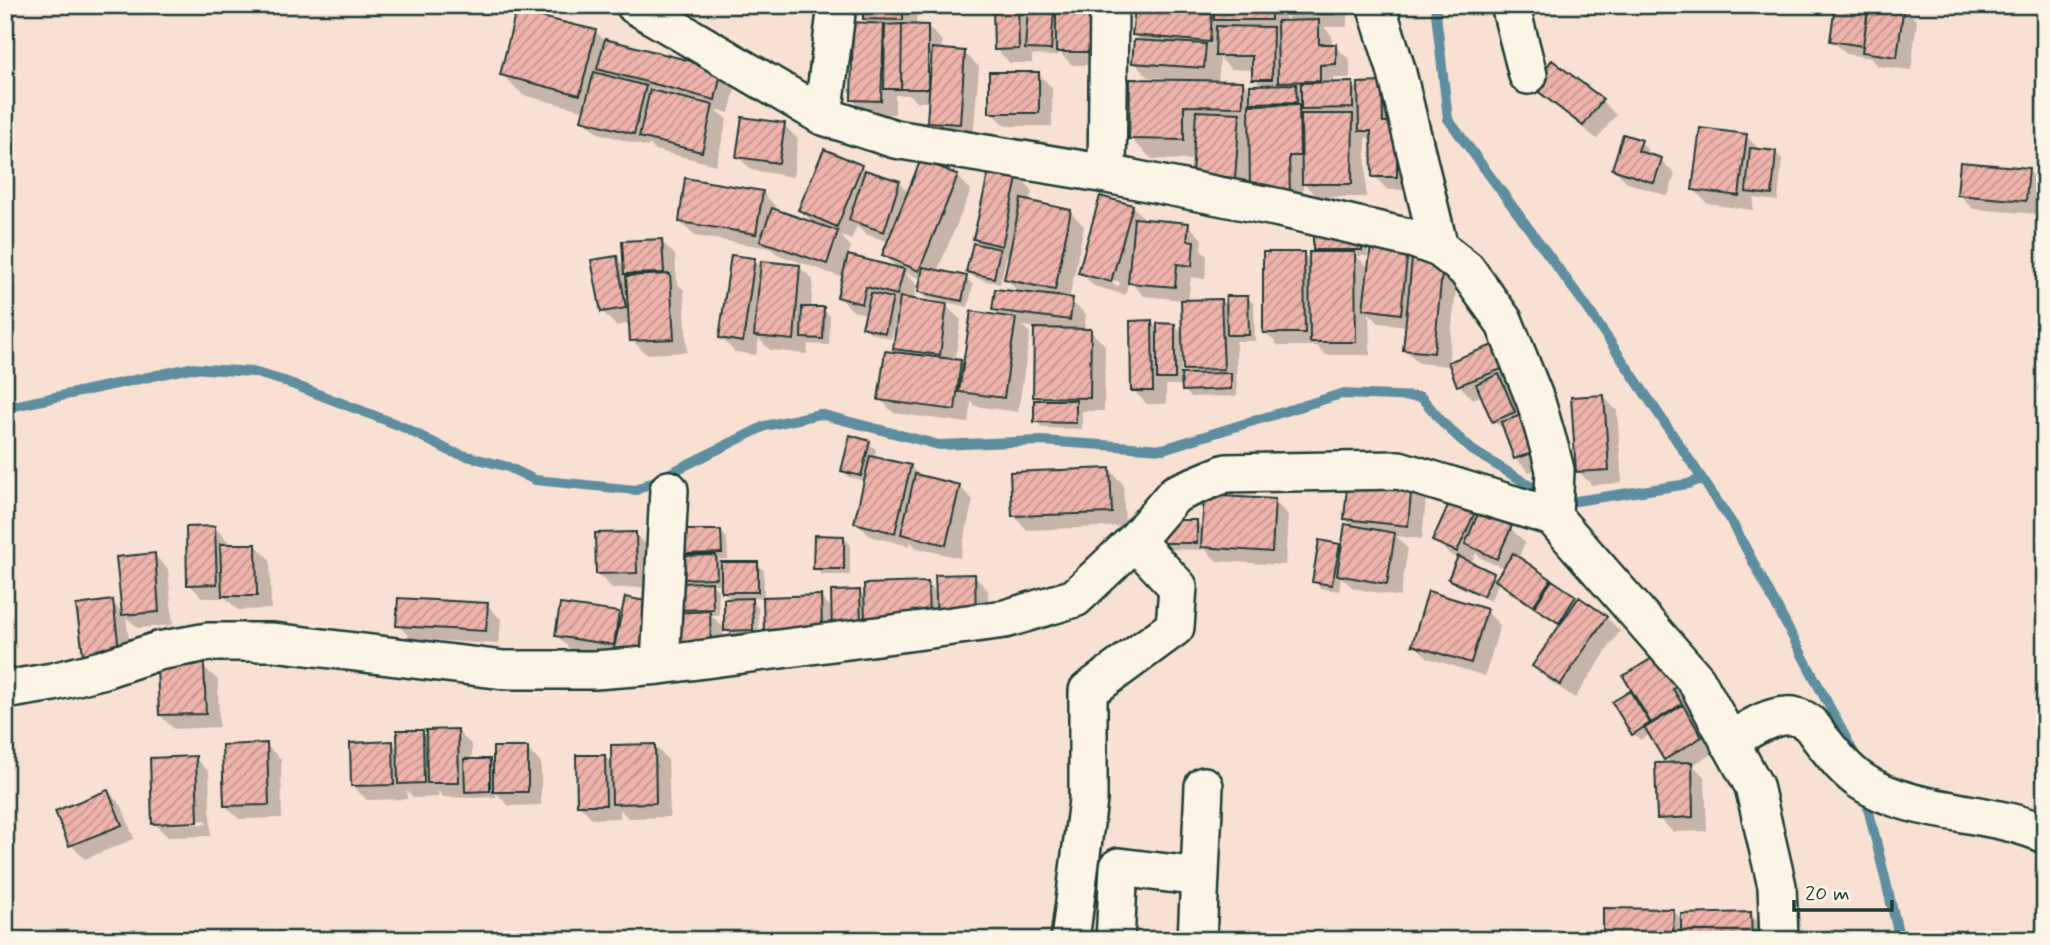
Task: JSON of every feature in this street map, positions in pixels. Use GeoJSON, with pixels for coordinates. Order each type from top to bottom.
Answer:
{"type":"FeatureCollection","features":[{"type":"Feature","properties":{"kind":"street"},"geometry":{"type":"LineString","coordinates":[[635,5],[823,116],[895,139],[1107,174],[1280,208],[1414,239],[1439,248],[1465,269],[1504,322],[1536,402],[1550,450],[1555,470],[1553,517]]}},
{"type":"Feature","properties":{"kind":"street"},"geometry":{"type":"LineString","coordinates":[[823,116],[838,5]]}},
{"type":"Feature","properties":{"kind":"street"},"geometry":{"type":"LineString","coordinates":[[1107,174],[1109,5]]}},
{"type":"Feature","properties":{"kind":"street"},"geometry":{"type":"LineString","coordinates":[[1377,5],[1396,69],[1439,248]]}},
{"type":"Feature","properties":{"kind":"street"},"geometry":{"type":"LineString","coordinates":[[1510,5],[1528,75]]}},
{"type":"Feature","properties":{"kind":"street"},"geometry":{"type":"LineString","coordinates":[[5,690],[53,682],[158,651],[208,642],[273,642],[504,670],[595,670],[660,665],[1005,619],[1075,598],[1135,541],[1175,494],[1226,473],[1399,470],[1553,517],[1696,680],[1754,786],[1777,886],[1779,940]]}},
{"type":"Feature","properties":{"kind":"street"},"geometry":{"type":"LineString","coordinates":[[660,665],[669,490]]}},
{"type":"Feature","properties":{"kind":"street"},"geometry":{"type":"LineString","coordinates":[[1070,940],[1088,800],[1088,691],[1175,627],[1178,587],[1135,541]]}},
{"type":"Feature","properties":{"kind":"street"},"geometry":{"type":"LineString","coordinates":[[1729,741],[1757,724],[1780,717],[1795,716],[1807,722],[1842,765],[1862,781],[1884,793],[1908,801],[2024,825],[2045,834]]}},
{"type":"Feature","properties":{"kind":"street"},"geometry":{"type":"LineString","coordinates":[[1197,940],[1204,786]]}},
{"type":"Feature","properties":{"kind":"street"},"geometry":{"type":"LineString","coordinates":[[1115,940],[1118,867],[1200,877]]}},
{"type":"Feature","properties":{"kind":"building"},"geometry":{"type":"Polygon","coordinates":[[[863,5],[903,5],[903,20],[863,19],[863,5]]]}},
{"type":"Feature","properties":{"kind":"building"},"geometry":{"type":"Polygon","coordinates":[[[993,5],[1018,5],[1019,49],[994,50],[993,5]]]}},
{"type":"Feature","properties":{"kind":"building"},"geometry":{"type":"Polygon","coordinates":[[[1050,5],[1050,8],[1021,6],[1050,5]]]}},
{"type":"Feature","properties":{"kind":"building"},"geometry":{"type":"Polygon","coordinates":[[[1056,5],[1099,5],[1100,52],[1056,52],[1056,5]]]}},
{"type":"Feature","properties":{"kind":"building"},"geometry":{"type":"Polygon","coordinates":[[[1138,5],[1185,5],[1185,10],[1138,5]]]}},
{"type":"Feature","properties":{"kind":"building"},"geometry":{"type":"Polygon","coordinates":[[[1214,5],[1271,5],[1271,20],[1214,20],[1214,5]]]}},
{"type":"Feature","properties":{"kind":"building"},"geometry":{"type":"Polygon","coordinates":[[[1282,5],[1334,5],[1334,14],[1282,14],[1282,5]]]}},
{"type":"Feature","properties":{"kind":"building"},"geometry":{"type":"Polygon","coordinates":[[[1835,5],[1868,8],[1863,46],[1830,41],[1835,5]]]}},
{"type":"Feature","properties":{"kind":"building"},"geometry":{"type":"Polygon","coordinates":[[[1869,5],[1904,5],[1897,57],[1862,52],[1869,5]]]}},
{"type":"Feature","properties":{"kind":"building"},"geometry":{"type":"Polygon","coordinates":[[[1135,8],[1212,14],[1210,42],[1132,35],[1135,8]]]}},
{"type":"Feature","properties":{"kind":"building"},"geometry":{"type":"Polygon","coordinates":[[[1028,9],[1054,11],[1051,50],[1025,49],[1028,9]]]}},
{"type":"Feature","properties":{"kind":"building"},"geometry":{"type":"Polygon","coordinates":[[[516,11],[596,30],[580,95],[500,75],[516,11]]]}},
{"type":"Feature","properties":{"kind":"building"},"geometry":{"type":"Polygon","coordinates":[[[1319,20],[1319,44],[1336,44],[1336,64],[1320,65],[1320,81],[1278,82],[1277,21],[1319,20]]]}},
{"type":"Feature","properties":{"kind":"building"},"geometry":{"type":"Polygon","coordinates":[[[853,22],[884,24],[881,101],[851,100],[853,22]]]}},
{"type":"Feature","properties":{"kind":"building"},"geometry":{"type":"Polygon","coordinates":[[[902,24],[901,89],[884,89],[885,25],[902,24]]]}},
{"type":"Feature","properties":{"kind":"building"},"geometry":{"type":"Polygon","coordinates":[[[902,24],[928,25],[928,89],[901,89],[902,24]]]}},
{"type":"Feature","properties":{"kind":"building"},"geometry":{"type":"Polygon","coordinates":[[[1216,26],[1273,27],[1272,79],[1252,79],[1252,56],[1215,56],[1216,26]]]}},
{"type":"Feature","properties":{"kind":"building"},"geometry":{"type":"Polygon","coordinates":[[[605,39],[722,69],[715,100],[597,69],[605,39]]]}},
{"type":"Feature","properties":{"kind":"building"},"geometry":{"type":"Polygon","coordinates":[[[1134,40],[1206,44],[1204,68],[1132,63],[1134,40]]]}},
{"type":"Feature","properties":{"kind":"building"},"geometry":{"type":"Polygon","coordinates":[[[932,48],[965,51],[960,124],[927,122],[932,48]]]}},
{"type":"Feature","properties":{"kind":"building"},"geometry":{"type":"Polygon","coordinates":[[[1552,60],[1603,99],[1583,126],[1531,86],[1552,60]]]}},
{"type":"Feature","properties":{"kind":"building"},"geometry":{"type":"Polygon","coordinates":[[[594,72],[646,86],[634,134],[581,120],[594,72]]]}},
{"type":"Feature","properties":{"kind":"building"},"geometry":{"type":"Polygon","coordinates":[[[989,72],[1039,72],[1039,113],[989,113],[989,72]]]}},
{"type":"Feature","properties":{"kind":"building"},"geometry":{"type":"Polygon","coordinates":[[[1130,79],[1243,81],[1243,107],[1184,106],[1184,140],[1129,139],[1130,79]]]}},
{"type":"Feature","properties":{"kind":"building"},"geometry":{"type":"Polygon","coordinates":[[[1353,82],[1353,108],[1301,109],[1301,83],[1353,82]]]}},
{"type":"Feature","properties":{"kind":"building"},"geometry":{"type":"Polygon","coordinates":[[[1382,82],[1383,122],[1397,122],[1397,177],[1372,177],[1371,131],[1359,131],[1358,83],[1382,82]]]}},
{"type":"Feature","properties":{"kind":"building"},"geometry":{"type":"Polygon","coordinates":[[[1296,84],[1297,102],[1250,103],[1250,85],[1296,84]]]}},
{"type":"Feature","properties":{"kind":"building"},"geometry":{"type":"Polygon","coordinates":[[[650,90],[713,105],[702,152],[639,137],[650,90]]]}},
{"type":"Feature","properties":{"kind":"building"},"geometry":{"type":"Polygon","coordinates":[[[1299,104],[1300,156],[1289,156],[1290,192],[1250,193],[1249,105],[1299,104]]]}},
{"type":"Feature","properties":{"kind":"building"},"geometry":{"type":"Polygon","coordinates":[[[1196,111],[1240,113],[1235,178],[1192,175],[1196,111]]]}},
{"type":"Feature","properties":{"kind":"building"},"geometry":{"type":"Polygon","coordinates":[[[1301,114],[1353,114],[1352,184],[1302,184],[1301,114]]]}},
{"type":"Feature","properties":{"kind":"building"},"geometry":{"type":"Polygon","coordinates":[[[742,117],[785,123],[779,163],[736,157],[742,117]]]}},
{"type":"Feature","properties":{"kind":"building"},"geometry":{"type":"Polygon","coordinates":[[[1700,128],[1747,134],[1739,196],[1692,190],[1700,128]]]}},
{"type":"Feature","properties":{"kind":"building"},"geometry":{"type":"Polygon","coordinates":[[[1623,134],[1642,140],[1638,151],[1662,158],[1654,183],[1612,169],[1623,134]]]}},
{"type":"Feature","properties":{"kind":"building"},"geometry":{"type":"Polygon","coordinates":[[[1750,148],[1776,151],[1772,195],[1746,192],[1750,148]]]}},
{"type":"Feature","properties":{"kind":"building"},"geometry":{"type":"Polygon","coordinates":[[[824,149],[862,165],[837,227],[798,210],[824,149]]]}},
{"type":"Feature","properties":{"kind":"building"},"geometry":{"type":"Polygon","coordinates":[[[921,159],[958,175],[919,271],[882,255],[921,159]]]}},
{"type":"Feature","properties":{"kind":"building"},"geometry":{"type":"Polygon","coordinates":[[[1960,162],[2029,168],[2026,201],[1957,195],[1960,162]]]}},
{"type":"Feature","properties":{"kind":"building"},"geometry":{"type":"Polygon","coordinates":[[[990,167],[1018,174],[1002,246],[973,239],[990,167]]]}},
{"type":"Feature","properties":{"kind":"building"},"geometry":{"type":"Polygon","coordinates":[[[865,170],[900,181],[884,232],[849,220],[865,170]]]}},
{"type":"Feature","properties":{"kind":"building"},"geometry":{"type":"Polygon","coordinates":[[[685,178],[763,191],[756,234],[679,222],[685,178]]]}},
{"type":"Feature","properties":{"kind":"building"},"geometry":{"type":"Polygon","coordinates":[[[1100,196],[1133,205],[1111,282],[1078,273],[1100,196]]]}},
{"type":"Feature","properties":{"kind":"building"},"geometry":{"type":"Polygon","coordinates":[[[1021,199],[1071,210],[1055,290],[1004,279],[1021,199]]]}},
{"type":"Feature","properties":{"kind":"building"},"geometry":{"type":"Polygon","coordinates":[[[772,208],[838,231],[827,264],[760,241],[772,208]]]}},
{"type":"Feature","properties":{"kind":"building"},"geometry":{"type":"Polygon","coordinates":[[[1134,218],[1189,223],[1187,240],[1194,241],[1192,266],[1177,264],[1175,287],[1128,283],[1134,218]]]}},
{"type":"Feature","properties":{"kind":"building"},"geometry":{"type":"Polygon","coordinates":[[[1313,228],[1361,228],[1362,250],[1313,250],[1313,228]]]}},
{"type":"Feature","properties":{"kind":"building"},"geometry":{"type":"Polygon","coordinates":[[[662,239],[664,273],[624,274],[622,241],[662,239]]]}},
{"type":"Feature","properties":{"kind":"building"},"geometry":{"type":"Polygon","coordinates":[[[973,243],[1000,249],[994,278],[966,272],[973,243]]]}},
{"type":"Feature","properties":{"kind":"building"},"geometry":{"type":"Polygon","coordinates":[[[1371,245],[1408,249],[1401,314],[1363,309],[1371,245]]]}},
{"type":"Feature","properties":{"kind":"building"},"geometry":{"type":"Polygon","coordinates":[[[1263,252],[1304,252],[1305,333],[1263,333],[1263,252]]]}},
{"type":"Feature","properties":{"kind":"building"},"geometry":{"type":"Polygon","coordinates":[[[1309,252],[1355,252],[1356,342],[1310,342],[1309,252]]]}},
{"type":"Feature","properties":{"kind":"building"},"geometry":{"type":"Polygon","coordinates":[[[731,255],[755,258],[743,342],[719,338],[731,255]]]}},
{"type":"Feature","properties":{"kind":"building"},"geometry":{"type":"Polygon","coordinates":[[[848,255],[904,269],[897,295],[866,287],[862,304],[837,297],[848,255]]]}},
{"type":"Feature","properties":{"kind":"building"},"geometry":{"type":"Polygon","coordinates":[[[617,256],[626,308],[601,312],[591,260],[617,256]]]}},
{"type":"Feature","properties":{"kind":"building"},"geometry":{"type":"Polygon","coordinates":[[[1412,259],[1443,262],[1434,353],[1403,350],[1412,259]]]}},
{"type":"Feature","properties":{"kind":"building"},"geometry":{"type":"Polygon","coordinates":[[[761,261],[800,265],[794,340],[754,336],[761,261]]]}},
{"type":"Feature","properties":{"kind":"building"},"geometry":{"type":"Polygon","coordinates":[[[923,267],[967,276],[962,301],[918,292],[923,267]]]}},
{"type":"Feature","properties":{"kind":"building"},"geometry":{"type":"Polygon","coordinates":[[[670,274],[674,339],[630,341],[626,276],[670,274]]]}},
{"type":"Feature","properties":{"kind":"building"},"geometry":{"type":"Polygon","coordinates":[[[995,289],[1073,298],[1070,320],[992,310],[995,289]]]}},
{"type":"Feature","properties":{"kind":"building"},"geometry":{"type":"Polygon","coordinates":[[[871,293],[893,298],[885,333],[862,327],[871,293]]]}},
{"type":"Feature","properties":{"kind":"building"},"geometry":{"type":"Polygon","coordinates":[[[1226,296],[1248,296],[1249,335],[1227,335],[1226,296]]]}},
{"type":"Feature","properties":{"kind":"building"},"geometry":{"type":"Polygon","coordinates":[[[900,297],[947,304],[940,355],[893,349],[900,297]]]}},
{"type":"Feature","properties":{"kind":"building"},"geometry":{"type":"Polygon","coordinates":[[[1221,299],[1224,369],[1183,370],[1181,300],[1221,299]]]}},
{"type":"Feature","properties":{"kind":"building"},"geometry":{"type":"Polygon","coordinates":[[[802,307],[824,307],[823,339],[801,338],[802,307]]]}},
{"type":"Feature","properties":{"kind":"building"},"geometry":{"type":"Polygon","coordinates":[[[971,311],[1016,318],[1004,398],[959,392],[971,311]]]}},
{"type":"Feature","properties":{"kind":"building"},"geometry":{"type":"Polygon","coordinates":[[[1152,320],[1153,391],[1131,391],[1130,321],[1152,320]]]}},
{"type":"Feature","properties":{"kind":"building"},"geometry":{"type":"Polygon","coordinates":[[[1157,323],[1175,324],[1175,379],[1157,379],[1157,323]]]}},
{"type":"Feature","properties":{"kind":"building"},"geometry":{"type":"Polygon","coordinates":[[[1034,328],[1091,329],[1090,398],[1033,397],[1034,328]]]}},
{"type":"Feature","properties":{"kind":"building"},"geometry":{"type":"Polygon","coordinates":[[[1498,343],[1507,367],[1457,386],[1448,362],[1498,343]]]}},
{"type":"Feature","properties":{"kind":"building"},"geometry":{"type":"Polygon","coordinates":[[[885,351],[961,360],[955,410],[878,400],[885,351]]]}},
{"type":"Feature","properties":{"kind":"building"},"geometry":{"type":"Polygon","coordinates":[[[1231,373],[1231,389],[1182,391],[1181,374],[1231,373]]]}},
{"type":"Feature","properties":{"kind":"building"},"geometry":{"type":"Polygon","coordinates":[[[1499,374],[1515,412],[1492,422],[1476,384],[1499,374]]]}},
{"type":"Feature","properties":{"kind":"building"},"geometry":{"type":"Polygon","coordinates":[[[1604,395],[1609,470],[1576,472],[1571,397],[1604,395]]]}},
{"type":"Feature","properties":{"kind":"building"},"geometry":{"type":"Polygon","coordinates":[[[1034,400],[1076,400],[1076,423],[1034,422],[1034,400]]]}},
{"type":"Feature","properties":{"kind":"building"},"geometry":{"type":"Polygon","coordinates":[[[1533,411],[1546,448],[1514,459],[1501,422],[1533,411]]]}},
{"type":"Feature","properties":{"kind":"building"},"geometry":{"type":"Polygon","coordinates":[[[850,435],[870,441],[861,476],[841,471],[850,435]]]}},
{"type":"Feature","properties":{"kind":"building"},"geometry":{"type":"Polygon","coordinates":[[[870,456],[911,465],[895,533],[854,523],[870,456]]]}},
{"type":"Feature","properties":{"kind":"building"},"geometry":{"type":"Polygon","coordinates":[[[1110,468],[1112,513],[1012,516],[1010,472],[1110,468]]]}},
{"type":"Feature","properties":{"kind":"building"},"geometry":{"type":"Polygon","coordinates":[[[915,474],[960,485],[946,545],[901,534],[915,474]]]}},
{"type":"Feature","properties":{"kind":"building"},"geometry":{"type":"Polygon","coordinates":[[[1348,477],[1412,483],[1408,526],[1344,519],[1348,477]]]}},
{"type":"Feature","properties":{"kind":"building"},"geometry":{"type":"Polygon","coordinates":[[[1455,490],[1480,501],[1457,552],[1432,541],[1455,490]]]}},
{"type":"Feature","properties":{"kind":"building"},"geometry":{"type":"Polygon","coordinates":[[[1204,495],[1275,499],[1272,552],[1201,547],[1204,495]]]}},
{"type":"Feature","properties":{"kind":"building"},"geometry":{"type":"Polygon","coordinates":[[[1483,502],[1492,517],[1512,526],[1497,559],[1465,544],[1483,502]]]}},
{"type":"Feature","properties":{"kind":"building"},"geometry":{"type":"Polygon","coordinates":[[[1161,520],[1197,520],[1197,543],[1161,543],[1161,520]]]}},
{"type":"Feature","properties":{"kind":"building"},"geometry":{"type":"Polygon","coordinates":[[[1345,524],[1395,533],[1387,584],[1337,575],[1345,524]]]}},
{"type":"Feature","properties":{"kind":"building"},"geometry":{"type":"Polygon","coordinates":[[[215,526],[217,584],[187,585],[186,527],[215,526]]]}},
{"type":"Feature","properties":{"kind":"building"},"geometry":{"type":"Polygon","coordinates":[[[682,530],[721,530],[722,553],[683,554],[682,530]]]}},
{"type":"Feature","properties":{"kind":"building"},"geometry":{"type":"Polygon","coordinates":[[[636,532],[637,573],[596,574],[595,533],[636,532]]]}},
{"type":"Feature","properties":{"kind":"building"},"geometry":{"type":"Polygon","coordinates":[[[814,535],[844,536],[844,569],[813,569],[814,535]]]}},
{"type":"Feature","properties":{"kind":"building"},"geometry":{"type":"Polygon","coordinates":[[[1319,540],[1340,544],[1332,585],[1312,582],[1319,540]]]}},
{"type":"Feature","properties":{"kind":"building"},"geometry":{"type":"Polygon","coordinates":[[[220,544],[256,544],[257,596],[222,596],[220,544]]]}},
{"type":"Feature","properties":{"kind":"building"},"geometry":{"type":"Polygon","coordinates":[[[155,553],[159,612],[122,615],[116,557],[155,553]]]}},
{"type":"Feature","properties":{"kind":"building"},"geometry":{"type":"Polygon","coordinates":[[[1513,553],[1551,579],[1533,606],[1495,580],[1513,553]]]}},
{"type":"Feature","properties":{"kind":"building"},"geometry":{"type":"Polygon","coordinates":[[[716,555],[717,578],[679,579],[678,556],[716,555]]]}},
{"type":"Feature","properties":{"kind":"building"},"geometry":{"type":"Polygon","coordinates":[[[1458,556],[1494,573],[1483,596],[1448,579],[1458,556]]]}},
{"type":"Feature","properties":{"kind":"building"},"geometry":{"type":"Polygon","coordinates":[[[721,562],[758,562],[758,592],[721,592],[721,562]]]}},
{"type":"Feature","properties":{"kind":"building"},"geometry":{"type":"Polygon","coordinates":[[[975,574],[976,619],[937,620],[935,575],[975,574]]]}},
{"type":"Feature","properties":{"kind":"building"},"geometry":{"type":"Polygon","coordinates":[[[1552,580],[1576,596],[1559,623],[1534,607],[1552,580]]]}},
{"type":"Feature","properties":{"kind":"building"},"geometry":{"type":"Polygon","coordinates":[[[712,582],[713,609],[674,610],[673,583],[712,582]]]}},
{"type":"Feature","properties":{"kind":"building"},"geometry":{"type":"Polygon","coordinates":[[[928,582],[929,621],[865,623],[864,584],[928,582]]]}},
{"type":"Feature","properties":{"kind":"building"},"geometry":{"type":"Polygon","coordinates":[[[860,590],[861,630],[832,631],[831,591],[860,590]]]}},
{"type":"Feature","properties":{"kind":"building"},"geometry":{"type":"Polygon","coordinates":[[[1428,591],[1487,609],[1471,663],[1412,645],[1428,591]]]}},
{"type":"Feature","properties":{"kind":"building"},"geometry":{"type":"Polygon","coordinates":[[[821,595],[822,628],[764,630],[763,597],[821,595]]]}},
{"type":"Feature","properties":{"kind":"building"},"geometry":{"type":"Polygon","coordinates":[[[625,597],[661,604],[651,656],[614,648],[625,597]]]}},
{"type":"Feature","properties":{"kind":"building"},"geometry":{"type":"Polygon","coordinates":[[[1579,597],[1607,616],[1560,685],[1532,666],[1579,597]]]}},
{"type":"Feature","properties":{"kind":"building"},"geometry":{"type":"Polygon","coordinates":[[[398,598],[488,603],[486,631],[396,626],[398,598]]]}},
{"type":"Feature","properties":{"kind":"building"},"geometry":{"type":"Polygon","coordinates":[[[752,598],[753,630],[724,631],[724,599],[752,598]]]}},
{"type":"Feature","properties":{"kind":"building"},"geometry":{"type":"Polygon","coordinates":[[[113,600],[119,649],[83,654],[76,605],[113,600]]]}},
{"type":"Feature","properties":{"kind":"building"},"geometry":{"type":"Polygon","coordinates":[[[560,604],[619,612],[614,645],[555,636],[560,604]]]}},
{"type":"Feature","properties":{"kind":"building"},"geometry":{"type":"Polygon","coordinates":[[[710,611],[711,646],[671,647],[671,613],[710,611]]]}},
{"type":"Feature","properties":{"kind":"building"},"geometry":{"type":"Polygon","coordinates":[[[1654,657],[1662,671],[1673,664],[1684,682],[1673,689],[1682,704],[1651,723],[1623,676],[1654,657]]]}},
{"type":"Feature","properties":{"kind":"building"},"geometry":{"type":"Polygon","coordinates":[[[204,664],[206,714],[159,715],[157,666],[204,664]]]}},
{"type":"Feature","properties":{"kind":"building"},"geometry":{"type":"Polygon","coordinates":[[[1630,691],[1650,723],[1632,735],[1612,702],[1630,691]]]}},
{"type":"Feature","properties":{"kind":"building"},"geometry":{"type":"Polygon","coordinates":[[[1683,705],[1702,737],[1664,760],[1645,728],[1683,705]]]}},
{"type":"Feature","properties":{"kind":"building"},"geometry":{"type":"Polygon","coordinates":[[[458,729],[459,783],[427,783],[426,730],[458,729]]]}},
{"type":"Feature","properties":{"kind":"building"},"geometry":{"type":"Polygon","coordinates":[[[397,730],[423,730],[424,783],[398,784],[397,730]]]}},
{"type":"Feature","properties":{"kind":"building"},"geometry":{"type":"Polygon","coordinates":[[[393,741],[394,785],[351,786],[350,743],[393,741]]]}},
{"type":"Feature","properties":{"kind":"building"},"geometry":{"type":"Polygon","coordinates":[[[267,743],[269,805],[224,806],[222,745],[267,743]]]}},
{"type":"Feature","properties":{"kind":"building"},"geometry":{"type":"Polygon","coordinates":[[[655,744],[656,803],[612,804],[611,745],[655,744]]]}},
{"type":"Feature","properties":{"kind":"building"},"geometry":{"type":"Polygon","coordinates":[[[493,747],[528,747],[528,792],[493,792],[493,747]]]}},
{"type":"Feature","properties":{"kind":"building"},"geometry":{"type":"Polygon","coordinates":[[[576,755],[605,755],[606,805],[577,805],[576,755]]]}},
{"type":"Feature","properties":{"kind":"building"},"geometry":{"type":"Polygon","coordinates":[[[196,756],[198,822],[152,824],[150,758],[196,756]]]}},
{"type":"Feature","properties":{"kind":"building"},"geometry":{"type":"Polygon","coordinates":[[[464,759],[490,759],[490,791],[465,792],[464,759]]]}},
{"type":"Feature","properties":{"kind":"building"},"geometry":{"type":"Polygon","coordinates":[[[1692,762],[1693,817],[1657,819],[1655,763],[1692,762]]]}},
{"type":"Feature","properties":{"kind":"building"},"geometry":{"type":"Polygon","coordinates":[[[108,790],[122,825],[69,846],[55,811],[108,790]]]}},
{"type":"Feature","properties":{"kind":"building"},"geometry":{"type":"Polygon","coordinates":[[[1603,908],[1674,909],[1673,940],[1603,940],[1603,908]]]}},
{"type":"Feature","properties":{"kind":"building"},"geometry":{"type":"Polygon","coordinates":[[[1751,912],[1752,940],[1681,940],[1681,914],[1751,912]]]}},
{"type":"Feature","properties":{"kind":"waterway"},"geometry":{"type":"LineString","coordinates":[[1435,5],[1448,119],[1586,306],[1734,526],[1855,755]]}},
{"type":"Feature","properties":{"kind":"waterway"},"geometry":{"type":"LineString","coordinates":[[5,408],[190,368],[253,372],[284,381],[401,426],[452,452],[508,467],[535,480],[636,490],[765,426],[820,414],[939,445],[1041,441],[1163,449],[1341,394],[1421,397],[1444,424],[1472,450],[1545,495]]}},
{"type":"Feature","properties":{"kind":"waterway"},"geometry":{"type":"LineString","coordinates":[[1576,501],[1688,484],[1701,479]]}},
{"type":"Feature","properties":{"kind":"waterway"},"geometry":{"type":"LineString","coordinates":[[1868,808],[1900,940]]}}]}
